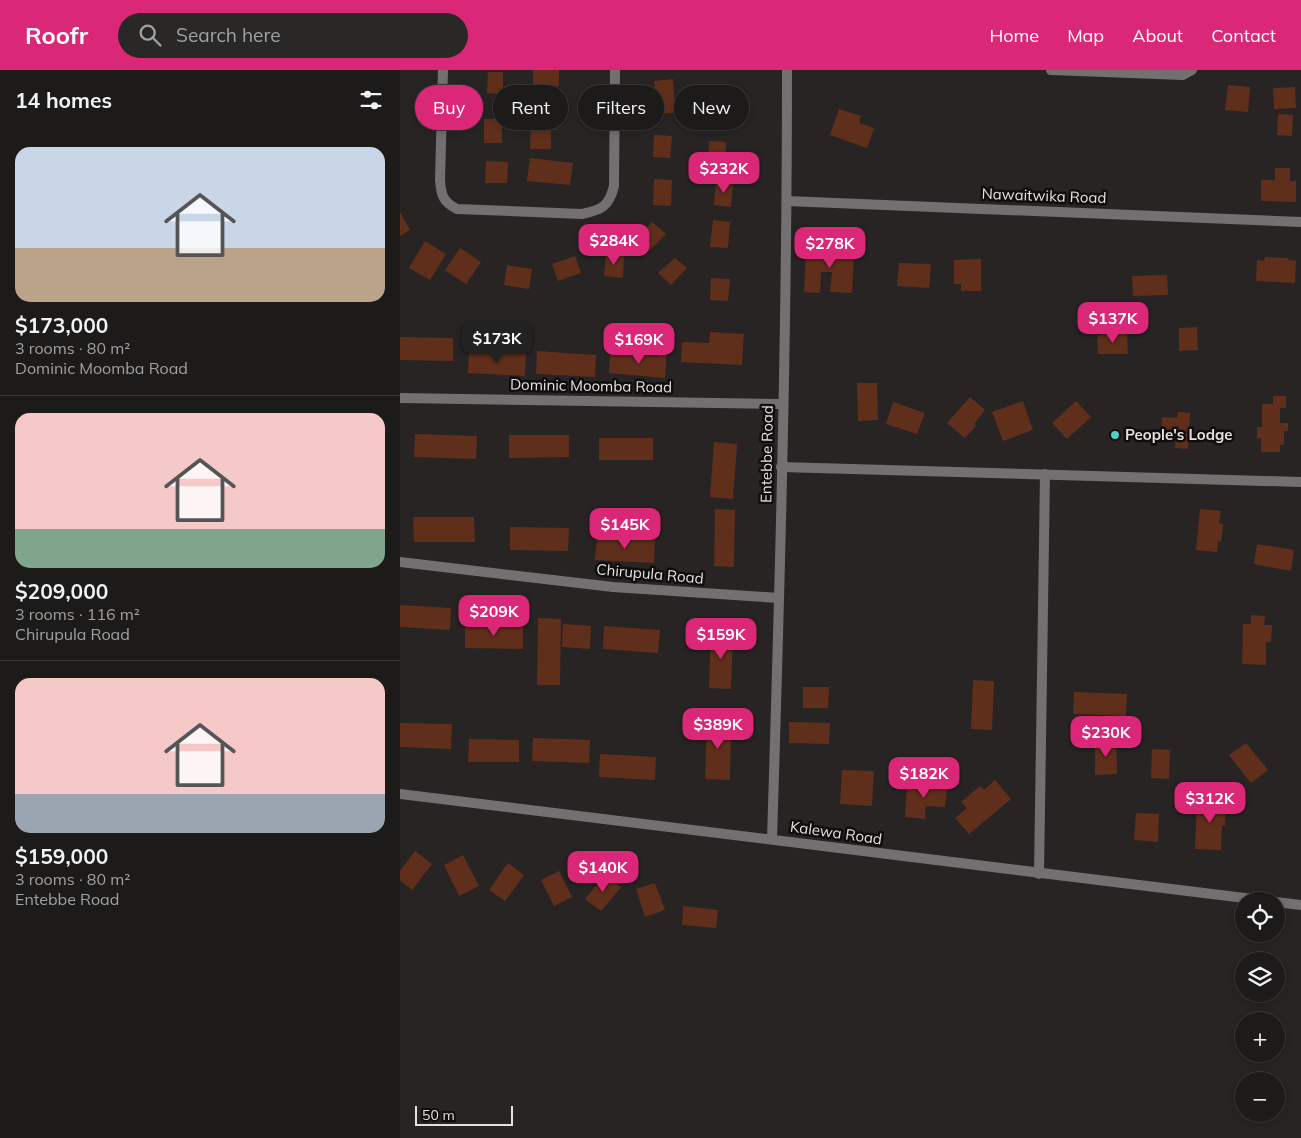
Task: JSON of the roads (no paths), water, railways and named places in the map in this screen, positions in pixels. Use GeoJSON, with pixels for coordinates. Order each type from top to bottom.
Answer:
{"type":"FeatureCollection","features":[{"type":"Feature","properties":{"kind":"street"},"geometry":{"type":"LineString","coordinates":[[443,70],[440,180],[441,194],[447,204],[457,209],[582,214],[594,212],[605,206],[611,198],[614,186],[615,70]]}},
{"type":"Feature","properties":{"kind":"street","name":"Entebbe Road"},"geometry":{"type":"LineString","coordinates":[[772,839],[787,201],[787,70]]}},
{"type":"Feature","properties":{"kind":"street"},"geometry":{"type":"LineString","coordinates":[[1051,70],[1183,75],[1192,70]]}},
{"type":"Feature","properties":{"kind":"street","name":"Nawaitwika Road"},"geometry":{"type":"LineString","coordinates":[[787,201],[1301,222]]}},
{"type":"Feature","properties":{"kind":"street","name":"Dominic Moomba Road"},"geometry":{"type":"LineString","coordinates":[[400,398],[782,404]]}},
{"type":"Feature","properties":{"kind":"street"},"geometry":{"type":"LineString","coordinates":[[781,467],[1301,482]]}},
{"type":"Feature","properties":{"kind":"street"},"geometry":{"type":"LineString","coordinates":[[1039,874],[1045,474]]}},
{"type":"Feature","properties":{"kind":"street","name":"Chirupula Road"},"geometry":{"type":"LineString","coordinates":[[400,562],[613,587],[779,598]]}},
{"type":"Feature","properties":{"kind":"street","name":"Kalewa Road"},"geometry":{"type":"LineString","coordinates":[[400,794],[1235,897]]}},
{"type":"Feature","properties":{"kind":"street"},"geometry":{"type":"LineString","coordinates":[[1285,903],[1301,905]]}},
{"type":"Feature","properties":{"kind":"place","name":"People's Lodge"},"geometry":{"type":"Point","coordinates":[1115,435]}}]}
